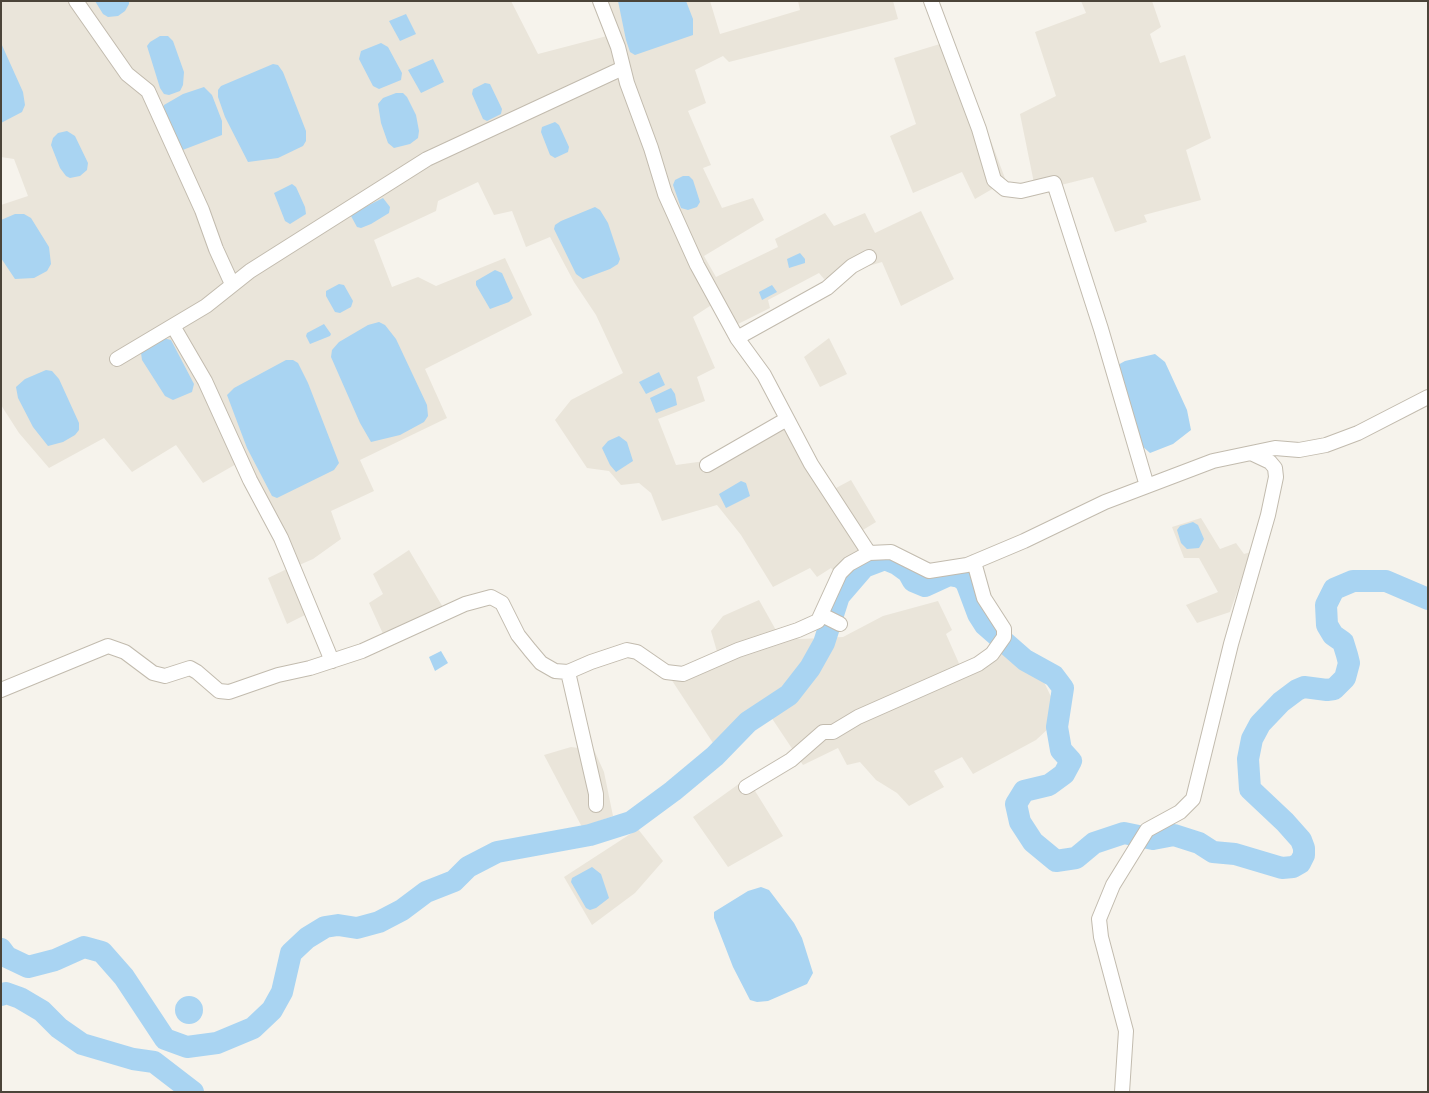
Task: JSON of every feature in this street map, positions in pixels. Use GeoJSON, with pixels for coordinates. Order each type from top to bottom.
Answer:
{"type":"FeatureCollection","features":[{"type":"Feature","properties":{"kind":"street"},"geometry":{"type":"LineString","coordinates":[[76,1],[127,74],[148,91],[202,210],[216,250],[232,284]]}},
{"type":"Feature","properties":{"kind":"street"},"geometry":{"type":"LineString","coordinates":[[600,1],[618,47],[623,68],[665,194],[697,265],[738,338],[764,375],[786,420],[820,478],[869,553]]}},
{"type":"Feature","properties":{"kind":"street"},"geometry":{"type":"LineString","coordinates":[[931,1],[979,129],[994,180],[1005,189],[1021,191],[1054,183],[1101,329],[1147,486]]}},
{"type":"Feature","properties":{"kind":"street"},"geometry":{"type":"LineString","coordinates":[[117,359],[206,306],[232,284],[427,160],[623,68]]}},
{"type":"Feature","properties":{"kind":"street"},"geometry":{"type":"LineString","coordinates":[[738,338],[827,288],[852,266],[869,257]]}},
{"type":"Feature","properties":{"kind":"street"},"geometry":{"type":"LineString","coordinates":[[173,326],[205,381],[250,480],[281,538],[332,661]]}},
{"type":"Feature","properties":{"kind":"street"},"geometry":{"type":"LineString","coordinates":[[1,690],[108,646],[125,652],[146,669],[159,675],[172,674],[190,668],[195,670],[214,688],[223,692],[238,690],[278,674],[332,661],[362,651],[465,604],[491,597],[502,603],[518,635],[542,663],[555,671],[568,672],[606,656],[627,650],[637,652],[666,672],[683,674],[738,650],[813,624],[824,616],[840,572],[849,564],[869,553],[892,552],[929,571],[974,562],[1024,541],[1104,502],[1212,461],[1254,454],[1275,448],[1299,450],[1326,445],[1358,433],[1428,397]]}},
{"type":"Feature","properties":{"kind":"street"},"geometry":{"type":"LineString","coordinates":[[706,465],[786,420]]}},
{"type":"Feature","properties":{"kind":"street"},"geometry":{"type":"LineString","coordinates":[[1122,1092],[1126,1032],[1101,937],[1099,919],[1113,885],[1135,846],[1148,830],[1188,806],[1193,799],[1199,781],[1231,644],[1268,515],[1276,477],[1275,468],[1270,462],[1254,454]]}},
{"type":"Feature","properties":{"kind":"street"},"geometry":{"type":"LineString","coordinates":[[746,787],[791,760],[823,732],[833,732],[858,717],[978,664],[1002,641],[1001,624],[984,598],[974,562]]}},
{"type":"Feature","properties":{"kind":"street"},"geometry":{"type":"LineString","coordinates":[[824,616],[840,624]]}},
{"type":"Feature","properties":{"kind":"street"},"geometry":{"type":"LineString","coordinates":[[568,672],[596,794],[596,805]]}},
{"type":"Feature","properties":{"kind":"shaded area"},"geometry":{"type":"Polygon","coordinates":[[[1,1],[511,1],[538,54],[607,36],[595,1],[710,1],[720,34],[800,10],[798,1],[893,1],[898,19],[729,62],[723,56],[695,70],[706,103],[688,111],[711,165],[703,168],[722,208],[753,198],[764,220],[704,256],[716,277],[778,247],[775,239],[825,213],[834,226],[865,213],[875,233],[921,211],[954,279],[901,306],[882,262],[824,279],[819,273],[768,300],[770,308],[738,324],[713,304],[693,317],[715,368],[697,377],[705,401],[658,419],[676,465],[705,461],[779,419],[823,495],[851,480],[876,522],[853,536],[863,551],[835,573],[831,568],[817,577],[810,568],[773,587],[741,535],[717,505],[662,521],[651,493],[639,483],[621,485],[609,471],[587,468],[555,420],[571,400],[623,373],[596,315],[574,282],[550,237],[526,247],[512,211],[494,215],[478,182],[438,201],[436,211],[374,240],[392,287],[418,277],[436,286],[505,258],[532,315],[425,369],[447,418],[360,460],[374,491],[331,511],[341,539],[313,559],[297,566],[245,459],[203,483],[176,445],[132,472],[104,438],[49,468],[19,433],[1,405],[1,205],[28,196],[14,159],[1,157],[1,1]]]}},
{"type":"Feature","properties":{"kind":"shaded area"},"geometry":{"type":"Polygon","coordinates":[[[1081,1],[1152,1],[1161,27],[1150,34],[1160,63],[1185,55],[1211,138],[1186,150],[1201,200],[1144,215],[1147,222],[1115,232],[1093,177],[1061,185],[1034,183],[1020,114],[1056,96],[1035,32],[1086,13],[1081,1]]]}},
{"type":"Feature","properties":{"kind":"shaded area"},"geometry":{"type":"Polygon","coordinates":[[[953,40],[1006,181],[975,199],[962,172],[913,193],[890,136],[916,124],[894,58],[953,40]]]}},
{"type":"Feature","properties":{"kind":"shaded area"},"geometry":{"type":"Polygon","coordinates":[[[829,338],[847,374],[820,387],[804,357],[829,338]]]}},
{"type":"Feature","properties":{"kind":"shaded area"},"geometry":{"type":"Polygon","coordinates":[[[1201,518],[1220,549],[1236,543],[1244,554],[1251,552],[1230,612],[1197,623],[1186,605],[1218,592],[1199,558],[1184,558],[1172,527],[1201,518]]]}},
{"type":"Feature","properties":{"kind":"shaded area"},"geometry":{"type":"Polygon","coordinates":[[[409,550],[444,609],[384,636],[369,603],[383,594],[373,574],[409,550]]]}},
{"type":"Feature","properties":{"kind":"shaded area"},"geometry":{"type":"Polygon","coordinates":[[[289,568],[309,613],[287,624],[268,578],[289,568]]]}},
{"type":"Feature","properties":{"kind":"shaded area"},"geometry":{"type":"Polygon","coordinates":[[[759,600],[777,632],[800,639],[843,637],[883,616],[938,601],[952,630],[946,634],[961,668],[996,645],[1028,673],[1044,682],[1054,703],[1050,727],[1036,740],[973,774],[962,757],[934,771],[944,787],[909,806],[897,793],[876,780],[860,762],[847,765],[838,748],[803,765],[763,705],[713,743],[671,679],[718,655],[711,631],[723,616],[759,600]]]}},
{"type":"Feature","properties":{"kind":"shaded area"},"geometry":{"type":"Polygon","coordinates":[[[571,747],[594,750],[604,772],[613,816],[582,827],[544,755],[571,747]]]}},
{"type":"Feature","properties":{"kind":"shaded area"},"geometry":{"type":"Polygon","coordinates":[[[747,778],[783,836],[728,867],[693,817],[747,778]]]}},
{"type":"Feature","properties":{"kind":"shaded area"},"geometry":{"type":"Polygon","coordinates":[[[638,829],[663,861],[635,893],[592,925],[564,877],[638,829]]]}},
{"type":"Feature","properties":{"kind":"water"},"geometry":{"type":"Polygon","coordinates":[[[95,1],[129,1],[129,4],[125,11],[118,16],[108,17],[103,14],[95,1]]]}},
{"type":"Feature","properties":{"kind":"water"},"geometry":{"type":"Polygon","coordinates":[[[618,1],[686,1],[693,19],[693,35],[635,55],[630,52],[626,40],[618,1]]]}},
{"type":"Feature","properties":{"kind":"water"},"geometry":{"type":"Polygon","coordinates":[[[406,14],[416,34],[400,41],[389,21],[406,14]]]}},
{"type":"Feature","properties":{"kind":"water"},"geometry":{"type":"Polygon","coordinates":[[[160,36],[168,36],[173,41],[184,72],[183,85],[180,91],[169,95],[164,94],[160,88],[147,46],[160,36]]]}},
{"type":"Feature","properties":{"kind":"water"},"geometry":{"type":"Polygon","coordinates":[[[1,43],[23,92],[25,105],[22,112],[1,123],[1,43]]]}},
{"type":"Feature","properties":{"kind":"water"},"geometry":{"type":"Polygon","coordinates":[[[381,43],[388,47],[402,73],[401,80],[379,89],[373,86],[359,59],[361,51],[381,43]]]}},
{"type":"Feature","properties":{"kind":"water"},"geometry":{"type":"Polygon","coordinates":[[[433,59],[444,82],[421,93],[408,70],[433,59]]]}},
{"type":"Feature","properties":{"kind":"water"},"geometry":{"type":"Polygon","coordinates":[[[273,64],[278,65],[283,72],[306,131],[306,141],[303,146],[278,158],[248,162],[225,117],[218,97],[218,90],[221,86],[273,64]]]}},
{"type":"Feature","properties":{"kind":"water"},"geometry":{"type":"Polygon","coordinates":[[[485,83],[490,84],[502,109],[501,114],[487,121],[483,119],[472,94],[473,89],[485,83]]]}},
{"type":"Feature","properties":{"kind":"water"},"geometry":{"type":"Polygon","coordinates":[[[204,87],[212,95],[222,121],[222,135],[180,151],[162,113],[164,105],[183,94],[204,87]]]}},
{"type":"Feature","properties":{"kind":"water"},"geometry":{"type":"Polygon","coordinates":[[[396,93],[403,93],[407,97],[416,115],[419,131],[418,138],[410,144],[394,148],[388,143],[381,123],[378,104],[383,98],[396,93]]]}},
{"type":"Feature","properties":{"kind":"water"},"geometry":{"type":"Polygon","coordinates":[[[555,122],[559,125],[569,147],[568,152],[555,158],[550,155],[541,132],[542,127],[555,122]]]}},
{"type":"Feature","properties":{"kind":"water"},"geometry":{"type":"Polygon","coordinates":[[[67,131],[75,136],[88,163],[87,170],[80,176],[70,178],[60,168],[51,145],[53,138],[58,133],[67,131]]]}},
{"type":"Feature","properties":{"kind":"water"},"geometry":{"type":"Polygon","coordinates":[[[683,176],[689,176],[693,180],[700,202],[697,207],[688,210],[681,208],[673,185],[675,180],[683,176]]]}},
{"type":"Feature","properties":{"kind":"water"},"geometry":{"type":"Polygon","coordinates":[[[292,184],[296,187],[306,214],[290,224],[285,221],[274,193],[292,184]]]}},
{"type":"Feature","properties":{"kind":"water"},"geometry":{"type":"Polygon","coordinates":[[[383,198],[390,207],[389,213],[371,224],[361,228],[357,227],[351,216],[353,213],[383,198]]]}},
{"type":"Feature","properties":{"kind":"water"},"geometry":{"type":"Polygon","coordinates":[[[595,207],[600,210],[608,223],[620,259],[618,264],[610,269],[583,279],[576,274],[554,229],[555,225],[561,221],[595,207]]]}},
{"type":"Feature","properties":{"kind":"water"},"geometry":{"type":"Polygon","coordinates":[[[15,214],[24,214],[31,218],[49,247],[51,264],[47,271],[34,278],[15,279],[1,258],[1,220],[15,214]]]}},
{"type":"Feature","properties":{"kind":"water"},"geometry":{"type":"Polygon","coordinates":[[[800,253],[805,259],[805,263],[789,268],[787,259],[800,253]]]}},
{"type":"Feature","properties":{"kind":"water"},"geometry":{"type":"Polygon","coordinates":[[[495,270],[502,273],[513,298],[509,302],[490,309],[476,285],[476,281],[495,270]]]}},
{"type":"Feature","properties":{"kind":"water"},"geometry":{"type":"Polygon","coordinates":[[[339,284],[344,285],[353,301],[351,307],[340,313],[335,312],[326,296],[326,291],[339,284]]]}},
{"type":"Feature","properties":{"kind":"water"},"geometry":{"type":"Polygon","coordinates":[[[772,285],[777,292],[762,300],[759,292],[772,285]]]}},
{"type":"Feature","properties":{"kind":"water"},"geometry":{"type":"Polygon","coordinates":[[[379,322],[385,325],[396,339],[427,405],[428,416],[424,422],[400,435],[371,442],[360,423],[331,357],[332,350],[339,342],[368,325],[379,322]]]}},
{"type":"Feature","properties":{"kind":"water"},"geometry":{"type":"Polygon","coordinates":[[[324,324],[331,334],[330,336],[310,344],[306,336],[307,333],[324,324]]]}},
{"type":"Feature","properties":{"kind":"water"},"geometry":{"type":"Polygon","coordinates":[[[163,338],[171,340],[194,384],[192,392],[173,400],[165,396],[142,360],[141,353],[144,348],[163,338]]]}},
{"type":"Feature","properties":{"kind":"water"},"geometry":{"type":"Polygon","coordinates":[[[1155,354],[1165,362],[1187,410],[1191,430],[1173,444],[1150,453],[1141,445],[1116,366],[1125,361],[1155,354]]]}},
{"type":"Feature","properties":{"kind":"water"},"geometry":{"type":"Polygon","coordinates":[[[286,360],[293,360],[298,363],[308,383],[339,463],[334,470],[277,498],[272,496],[247,448],[227,395],[234,388],[286,360]]]}},
{"type":"Feature","properties":{"kind":"water"},"geometry":{"type":"Polygon","coordinates":[[[46,370],[52,371],[59,379],[79,423],[79,430],[75,435],[63,442],[48,446],[33,427],[18,398],[16,387],[25,379],[46,370]]]}},
{"type":"Feature","properties":{"kind":"water"},"geometry":{"type":"Polygon","coordinates":[[[659,372],[665,385],[646,394],[639,382],[659,372]]]}},
{"type":"Feature","properties":{"kind":"water"},"geometry":{"type":"Polygon","coordinates":[[[671,388],[675,394],[677,405],[656,413],[650,398],[671,388]]]}},
{"type":"Feature","properties":{"kind":"water"},"geometry":{"type":"Polygon","coordinates":[[[619,436],[627,442],[633,461],[616,472],[610,465],[602,448],[608,441],[619,436]]]}},
{"type":"Feature","properties":{"kind":"water"},"geometry":{"type":"Polygon","coordinates":[[[741,481],[746,483],[750,496],[726,508],[719,494],[741,481]]]}},
{"type":"Feature","properties":{"kind":"water"},"geometry":{"type":"Polygon","coordinates":[[[1193,522],[1198,525],[1204,539],[1199,548],[1187,549],[1181,543],[1177,530],[1180,526],[1193,522]]]}},
{"type":"Feature","properties":{"kind":"water"},"geometry":{"type":"Polygon","coordinates":[[[441,651],[448,663],[435,671],[429,657],[441,651]]]}},
{"type":"Feature","properties":{"kind":"water"},"geometry":{"type":"Polygon","coordinates":[[[592,867],[601,874],[609,898],[596,908],[590,910],[586,908],[571,882],[572,878],[592,867]]]}},
{"type":"Feature","properties":{"kind":"water"},"geometry":{"type":"Polygon","coordinates":[[[761,887],[769,890],[794,923],[802,938],[813,973],[807,984],[768,1001],[757,1002],[750,1000],[733,967],[714,918],[714,912],[748,891],[761,887]]]}},
{"type":"Feature","properties":{"kind":"water"},"geometry":{"type":"Polygon","coordinates":[[[189,996],[199,1000],[203,1010],[199,1020],[189,1024],[179,1020],[175,1010],[179,1000],[189,996]]]}},
{"type":"Feature","properties":{"kind":"waterway"},"geometry":{"type":"LineString","coordinates":[[1,949],[7,957],[28,967],[55,960],[84,947],[102,952],[124,977],[165,1039],[187,1047],[217,1043],[253,1028],[272,1010],[282,992],[291,953],[307,938],[325,927],[338,925],[357,928],[379,922],[402,910],[426,892],[454,881],[468,867],[497,852],[590,835],[631,822],[673,791],[715,756],[748,722],[789,695],[810,668],[824,643],[839,596],[864,567],[885,559],[897,564],[908,572],[913,581],[925,586],[949,575],[960,577],[966,582],[978,614],[985,625],[1025,660],[1054,676],[1063,688],[1057,727],[1061,750],[1071,761],[1064,774],[1049,785],[1024,791],[1016,804],[1020,822],[1033,842],[1056,861],[1076,858],[1094,843],[1124,833],[1153,839],[1174,835],[1199,843],[1213,852],[1235,854],[1282,868],[1293,867],[1300,863],[1304,855],[1301,840],[1250,789],[1248,759],[1252,739],[1260,724],[1281,702],[1297,690],[1304,687],[1334,689],[1345,678],[1349,663],[1343,642],[1333,635],[1327,625],[1326,605],[1334,589],[1353,581],[1386,581],[1428,599]]}},
{"type":"Feature","properties":{"kind":"waterway"},"geometry":{"type":"LineString","coordinates":[[1,995],[6,993],[20,998],[42,1011],[59,1028],[82,1044],[133,1059],[154,1062],[193,1092]]}}]}
